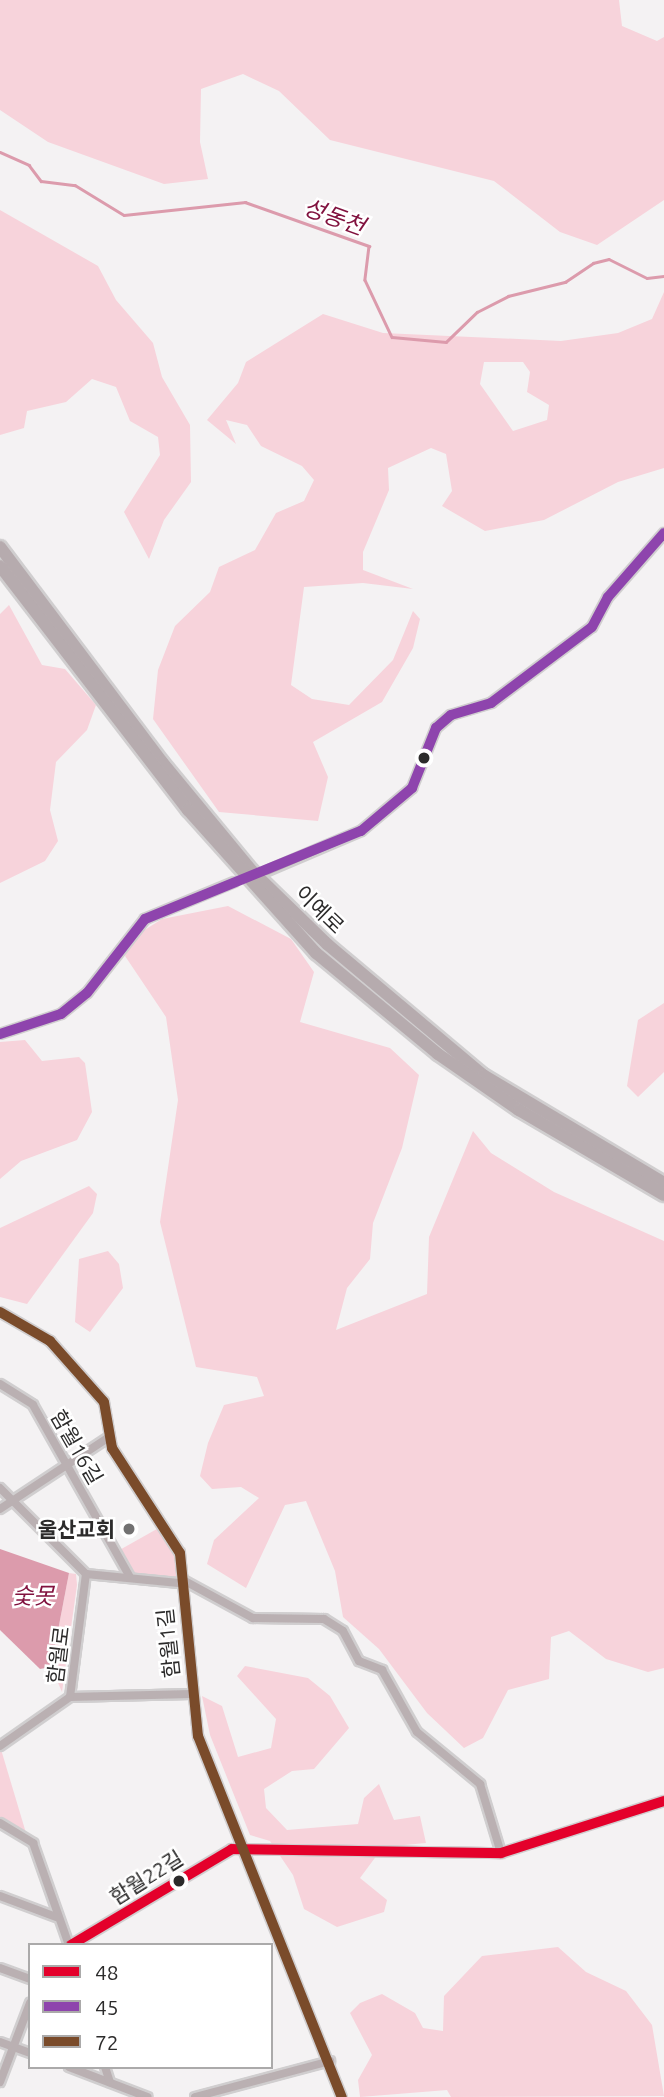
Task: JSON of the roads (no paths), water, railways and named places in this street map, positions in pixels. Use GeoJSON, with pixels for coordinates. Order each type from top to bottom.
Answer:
{"type":"FeatureCollection","features":[{"type":"Feature","properties":{"kind":"highway","name":"이예로"},"geometry":{"type":"LineString","coordinates":[[0,547],[236,851],[327,944],[483,1075],[663,1191]]}},
{"type":"Feature","properties":{"kind":"highway","name":"이예로"},"geometry":{"type":"LineString","coordinates":[[0,566],[188,810],[316,953],[489,1089],[663,1191]]}},
{"type":"Feature","properties":{"kind":"street"},"geometry":{"type":"LineString","coordinates":[[267,871],[361,831],[412,788],[436,728],[451,715],[491,703],[592,627],[608,597],[664,533]]}},
{"type":"Feature","properties":{"kind":"street"},"geometry":{"type":"LineString","coordinates":[[0,1034],[61,1014],[87,993],[145,919],[234,882]]}},
{"type":"Feature","properties":{"kind":"street","name":"함월1길"},"geometry":{"type":"LineString","coordinates":[[0,1312],[50,1341],[104,1402],[109,1437],[180,1553],[191,1695],[198,1735],[330,2061],[342,2097]]}},
{"type":"Feature","properties":{"kind":"street","name":"함월16길"},"geometry":{"type":"LineString","coordinates":[[0,1384],[33,1405],[130,1577]]}},
{"type":"Feature","properties":{"kind":"street"},"geometry":{"type":"LineString","coordinates":[[0,1509],[109,1437]]}},
{"type":"Feature","properties":{"kind":"street"},"geometry":{"type":"LineString","coordinates":[[0,1488],[14,1499],[86,1574],[181,1581],[253,1618],[324,1619],[343,1631],[359,1661],[382,1671],[417,1732],[480,1784],[501,1853]]}},
{"type":"Feature","properties":{"kind":"street","name":"함월로"},"geometry":{"type":"LineString","coordinates":[[0,1746],[70,1697],[86,1574]]}},
{"type":"Feature","properties":{"kind":"street"},"geometry":{"type":"LineString","coordinates":[[70,1697],[191,1695]]}},
{"type":"Feature","properties":{"kind":"street"},"geometry":{"type":"LineString","coordinates":[[244,1847],[501,1853],[664,1801]]}},
{"type":"Feature","properties":{"kind":"street"},"geometry":{"type":"LineString","coordinates":[[0,1823],[33,1843],[56,1917],[69,1943]]}},
{"type":"Feature","properties":{"kind":"street","name":"함월22길"},"geometry":{"type":"LineString","coordinates":[[73,1943],[193,1867],[244,1847]]}},
{"type":"Feature","properties":{"kind":"street"},"geometry":{"type":"LineString","coordinates":[[0,1896],[56,1917]]}},
{"type":"Feature","properties":{"kind":"street"},"geometry":{"type":"LineString","coordinates":[[0,1968],[28,1978]]}},
{"type":"Feature","properties":{"kind":"street"},"geometry":{"type":"LineString","coordinates":[[0,2082],[28,2008]]}},
{"type":"Feature","properties":{"kind":"street"},"geometry":{"type":"LineString","coordinates":[[0,2042],[28,2052]]}},
{"type":"Feature","properties":{"kind":"street"},"geometry":{"type":"LineString","coordinates":[[195,2097],[330,2061]]}},
{"type":"Feature","properties":{"kind":"street"},"geometry":{"type":"LineString","coordinates":[[74,2069],[147,2097]]}},
{"type":"Feature","properties":{"kind":"street"},"geometry":{"type":"LineString","coordinates":[[106,2069],[110,2082]]}},
{"type":"Feature","properties":{"kind":"water","name":"숯못"},"geometry":{"type":"Polygon","coordinates":[[[0,1549],[69,1573],[51,1667],[40,1669],[0,1630],[0,1549]]]}},
{"type":"Feature","properties":{"kind":"waterway","name":"성동천"},"geometry":{"type":"LineString","coordinates":[[0,152],[29,165],[41,181],[75,185],[124,215],[245,202],[369,246],[365,280],[392,337],[446,342],[477,312],[508,296],[565,282],[593,263],[609,259],[647,278],[664,276]]}},
{"type":"Feature","properties":{"kind":"place","name":"울산교회"},"geometry":{"type":"Point","coordinates":[129,1529]}}]}
